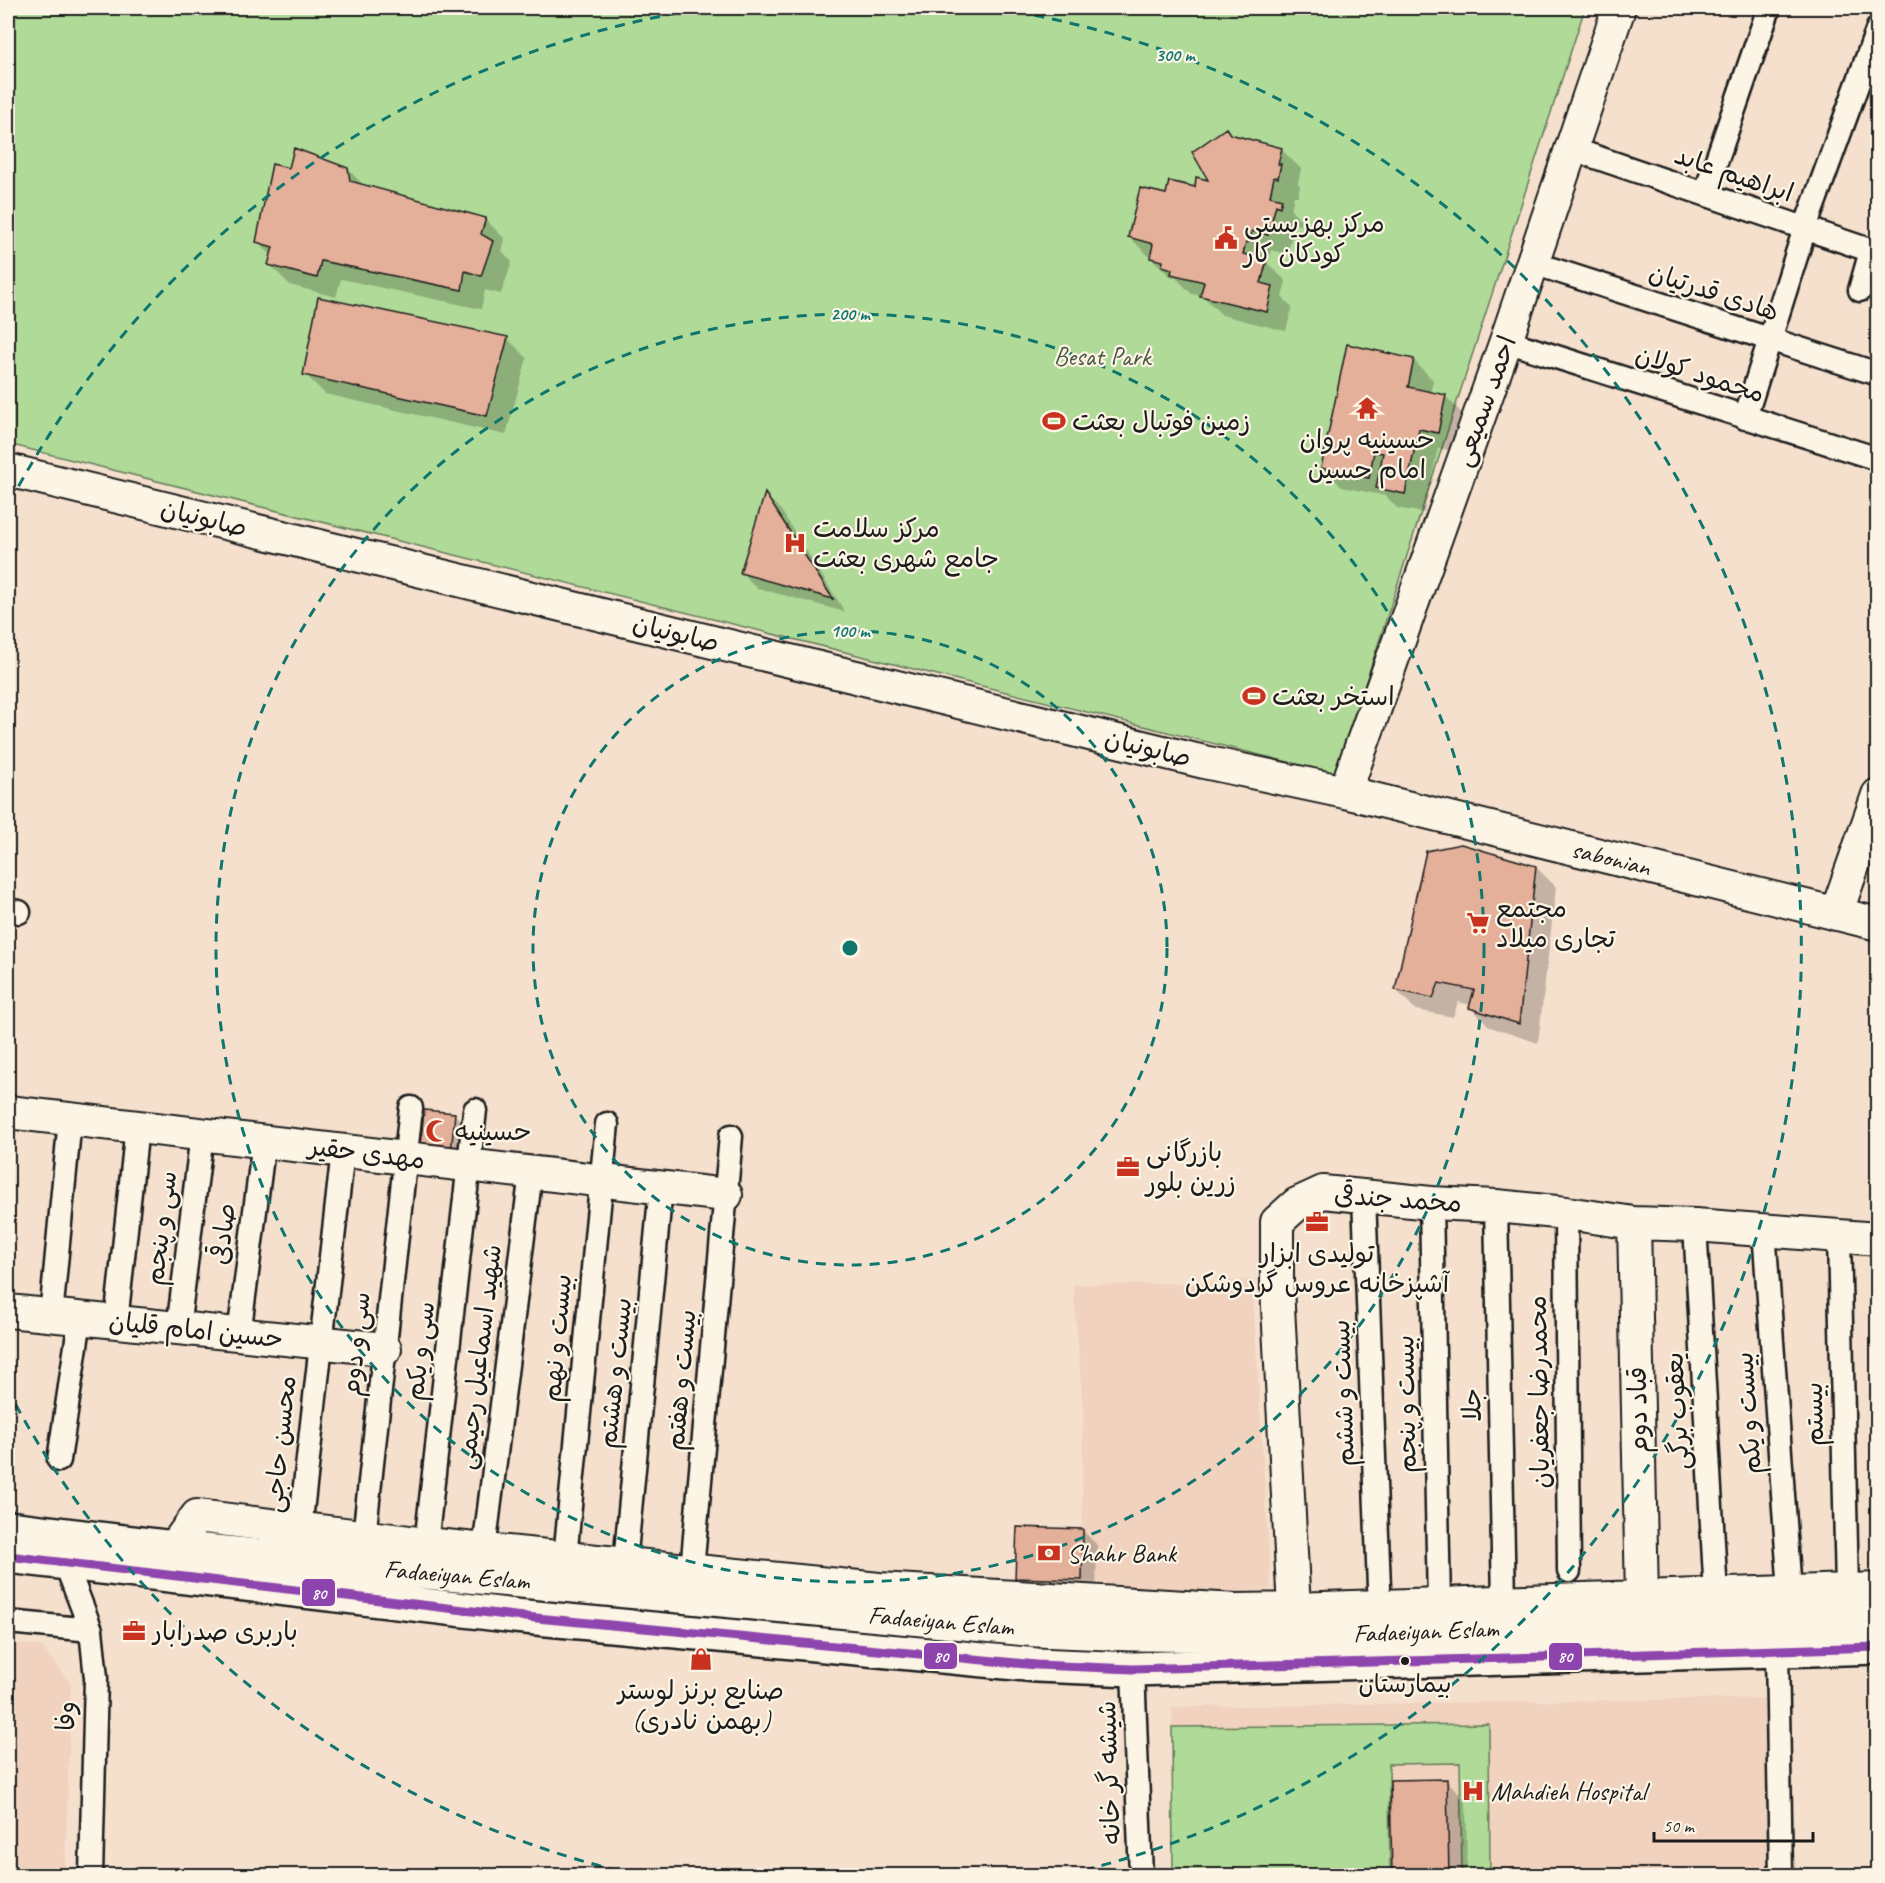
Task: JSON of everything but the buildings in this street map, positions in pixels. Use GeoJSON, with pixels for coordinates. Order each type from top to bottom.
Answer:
{"type":"FeatureCollection","features":[{"type":"Feature","properties":{"kind":"main road","name":"Fadaeiyan Eslam"},"geometry":{"type":"LineString","coordinates":[[8,1528],[174,1548],[1037,1614],[1130,1634],[1295,1622],[1878,1616]]}},
{"type":"Feature","properties":{"kind":"main road"},"geometry":{"type":"LineString","coordinates":[[234,1553],[283,1570],[481,1603],[515,1616]]}},
{"type":"Feature","properties":{"kind":"main road"},"geometry":{"type":"LineString","coordinates":[[8,1556],[515,1616],[1037,1665],[1134,1669],[1878,1647]]}},
{"type":"Feature","properties":{"kind":"street","name":"احمد سمیعی"},"geometry":{"type":"LineString","coordinates":[[1345,792],[1506,341],[1619,8]]}},
{"type":"Feature","properties":{"kind":"street"},"geometry":{"type":"LineString","coordinates":[[1705,194],[1769,8]]}},
{"type":"Feature","properties":{"kind":"street"},"geometry":{"type":"LineString","coordinates":[[1744,418],[1805,228],[1878,28]]}},
{"type":"Feature","properties":{"kind":"street","name":"ابراهیم عابد"},"geometry":{"type":"LineString","coordinates":[[1572,149],[1874,252]]}},
{"type":"Feature","properties":{"kind":"street"},"geometry":{"type":"LineString","coordinates":[[1860,290],[1874,252]]}},
{"type":"Feature","properties":{"kind":"street","name":"هادی قدرتیان"},"geometry":{"type":"LineString","coordinates":[[1533,263],[1878,374]]}},
{"type":"Feature","properties":{"kind":"street","name":"محمود کولان"},"geometry":{"type":"LineString","coordinates":[[1506,341],[1878,459]]}},
{"type":"Feature","properties":{"kind":"street","name":"صابونیان"},"geometry":{"type":"LineString","coordinates":[[8,470],[1169,753],[1345,792]]}},
{"type":"Feature","properties":{"kind":"street","name":"sabonian"},"geometry":{"type":"LineString","coordinates":[[1345,792],[1878,924]]}},
{"type":"Feature","properties":{"kind":"street"},"geometry":{"type":"LineString","coordinates":[[1836,914],[1878,795]]}},
{"type":"Feature","properties":{"kind":"street","name":"سی و دوم"},"geometry":{"type":"LineString","coordinates":[[364,1537],[411,1108]]}},
{"type":"Feature","properties":{"kind":"street","name":"سی و یکم"},"geometry":{"type":"LineString","coordinates":[[426,1544],[475,1110]]}},
{"type":"Feature","properties":{"kind":"street","name":"مهدی حقیر"},"geometry":{"type":"LineString","coordinates":[[8,1112],[726,1195]]}},
{"type":"Feature","properties":{"kind":"street"},"geometry":{"type":"LineString","coordinates":[[59,1460],[66,1317],[70,1119]]}},
{"type":"Feature","properties":{"kind":"street","name":"بیست و نهم"},"geometry":{"type":"LineString","coordinates":[[565,1558],[607,1124]]}},
{"type":"Feature","properties":{"kind":"street"},"geometry":{"type":"LineString","coordinates":[[116,1322],[137,1127]]}},
{"type":"Feature","properties":{"kind":"street","name":"سی و پنجم"},"geometry":{"type":"LineString","coordinates":[[178,1329],[202,1134]]}},
{"type":"Feature","properties":{"kind":"street","name":"بیست و هفتم"},"geometry":{"type":"LineString","coordinates":[[692,1570],[731,1136]]}},
{"type":"Feature","properties":{"kind":"street","name":"صادقی"},"geometry":{"type":"LineString","coordinates":[[239,1335],[264,1141]]}},
{"type":"Feature","properties":{"kind":"street","name":"محسن حاجی"},"geometry":{"type":"LineString","coordinates":[[300,1529],[343,1151]]}},
{"type":"Feature","properties":{"kind":"street","name":"شهید اسماعیل رحیمی"},"geometry":{"type":"LineString","coordinates":[[484,1550],[531,1172]]}},
{"type":"Feature","properties":{"kind":"street","name":"بیست و هشتم"},"geometry":{"type":"LineString","coordinates":[[625,1563],[661,1187]]}},
{"type":"Feature","properties":{"kind":"street","name":"محمد جندقی"},"geometry":{"type":"LineString","coordinates":[[1295,1622],[1277,1288],[1277,1222],[1297,1204],[1323,1192],[1431,1203],[1496,1206],[1634,1222],[1878,1239]]}},
{"type":"Feature","properties":{"kind":"street","name":"بیست و ششم"},"geometry":{"type":"LineString","coordinates":[[1364,1197],[1379,1587]]}},
{"type":"Feature","properties":{"kind":"street","name":"بیست و پنجم"},"geometry":{"type":"LineString","coordinates":[[1431,1203],[1439,1604]]}},
{"type":"Feature","properties":{"kind":"street","name":"جلا"},"geometry":{"type":"LineString","coordinates":[[1496,1206],[1504,1602]]}},
{"type":"Feature","properties":{"kind":"street","name":"محمدرضا جعفریان"},"geometry":{"type":"LineString","coordinates":[[1566,1213],[1569,1571]]}},
{"type":"Feature","properties":{"kind":"street","name":"قباد دوم"},"geometry":{"type":"LineString","coordinates":[[1634,1222],[1642,1597]]}},
{"type":"Feature","properties":{"kind":"street","name":"یعقوب برگی"},"geometry":{"type":"LineString","coordinates":[[1695,1225],[1716,1594]]}},
{"type":"Feature","properties":{"kind":"street","name":"بیست و یکم"},"geometry":{"type":"LineString","coordinates":[[1764,1230],[1790,1592]]}},
{"type":"Feature","properties":{"kind":"street","name":"بیستم"},"geometry":{"type":"LineString","coordinates":[[1839,1236],[1847,1590]]}},
{"type":"Feature","properties":{"kind":"street","name":"حسین امام قلیان"},"geometry":{"type":"LineString","coordinates":[[8,1311],[385,1349]]}},
{"type":"Feature","properties":{"kind":"street"},"geometry":{"type":"LineString","coordinates":[[174,1548],[197,1516],[426,1544],[879,1589],[1037,1614]]}},
{"type":"Feature","properties":{"kind":"street","name":"وفا"},"geometry":{"type":"LineString","coordinates":[[65,1562],[91,1630],[96,1678],[91,1875]]}},
{"type":"Feature","properties":{"kind":"street"},"geometry":{"type":"LineString","coordinates":[[1295,1622],[1439,1604],[1878,1589]]}},
{"type":"Feature","properties":{"kind":"street"},"geometry":{"type":"LineString","coordinates":[[8,1622],[91,1630]]}},
{"type":"Feature","properties":{"kind":"street"},"geometry":{"type":"LineString","coordinates":[[1777,1651],[1780,1875]]}},
{"type":"Feature","properties":{"kind":"street","name":"شیشه گر خانه"},"geometry":{"type":"LineString","coordinates":[[1134,1669],[1141,1875]]}},
{"type":"Feature","properties":{"kind":"shaded area"},"geometry":{"type":"Polygon","coordinates":[[[1252,1280],[1271,1589],[1199,1595],[1082,1580],[1083,1409],[1073,1285],[1252,1280]]]}},
{"type":"Feature","properties":{"kind":"shaded area"},"geometry":{"type":"Polygon","coordinates":[[[8,1643],[41,1646],[71,1684],[65,1875],[8,1875],[8,1643]]]}},
{"type":"Feature","properties":{"kind":"shaded area","name":"Mahdieh Hospital"},"geometry":{"type":"Polygon","coordinates":[[[1772,1698],[1774,1875],[1174,1875],[1172,1707],[1772,1698]]]}},
{"type":"Feature","properties":{"kind":"green space","name":"Besat Park"},"geometry":{"type":"Polygon","coordinates":[[[8,8],[1585,8],[1336,774],[8,444],[8,8]]]}},
{"type":"Feature","properties":{"kind":"green space"},"geometry":{"type":"Polygon","coordinates":[[[1489,1724],[1490,1875],[1462,1875],[1460,1763],[1389,1764],[1390,1875],[1173,1875],[1172,1727],[1489,1724]]]}},
{"type":"Feature","properties":{"kind":"water"},"geometry":{"type":"Polygon","coordinates":[[[417,8],[499,8],[460,12],[417,8]]]}},
{"type":"Feature","properties":{"kind":"transit line","name":"80"},"geometry":{"type":"LineString","coordinates":[[8,1556],[515,1616],[1037,1665],[1133,1669],[1878,1647]]}},
{"type":"Feature","properties":{"kind":"place","name":"مرکز بهزیستی کودکان کار"},"geometry":{"type":"Point","coordinates":[1226,238]}},
{"type":"Feature","properties":{"kind":"place","name":"حسینیه پروان امام حسین"},"geometry":{"type":"Point","coordinates":[1367,408]}},
{"type":"Feature","properties":{"kind":"place","name":"زمین فوتبال بعثت"},"geometry":{"type":"Point","coordinates":[1054,421]}},
{"type":"Feature","properties":{"kind":"place","name":"مرکز سلامت جامع شهری بعثت"},"geometry":{"type":"Point","coordinates":[795,543]}},
{"type":"Feature","properties":{"kind":"place","name":"استخر بعثت"},"geometry":{"type":"Point","coordinates":[1254,696]}},
{"type":"Feature","properties":{"kind":"place","name":"مجتمع تجاری میلاد"},"geometry":{"type":"Point","coordinates":[1478,923]}},
{"type":"Feature","properties":{"kind":"place","name":"حسینیه"},"geometry":{"type":"Point","coordinates":[437,1131]}},
{"type":"Feature","properties":{"kind":"place","name":"بازرگانی زرین بلور"},"geometry":{"type":"Point","coordinates":[1128,1167]}},
{"type":"Feature","properties":{"kind":"place","name":"تولیدی ابزار آشپزخانه عروس گردوشکن"},"geometry":{"type":"Point","coordinates":[1317,1222]}},
{"type":"Feature","properties":{"kind":"place","name":"Shahr Bank"},"geometry":{"type":"Point","coordinates":[1049,1553]}},
{"type":"Feature","properties":{"kind":"place","name":"باربری صدرابار"},"geometry":{"type":"Point","coordinates":[134,1631]}},
{"type":"Feature","properties":{"kind":"place","name":"صنایع برنز لوستر (بهمن نادری)"},"geometry":{"type":"Point","coordinates":[701,1659]}},
{"type":"Feature","properties":{"kind":"place","name":"بیمارستان"},"geometry":{"type":"Point","coordinates":[1405,1661]}},
{"type":"Feature","properties":{"kind":"place","name":"Mahdieh Hospital"},"geometry":{"type":"Point","coordinates":[1473,1791]}}]}
